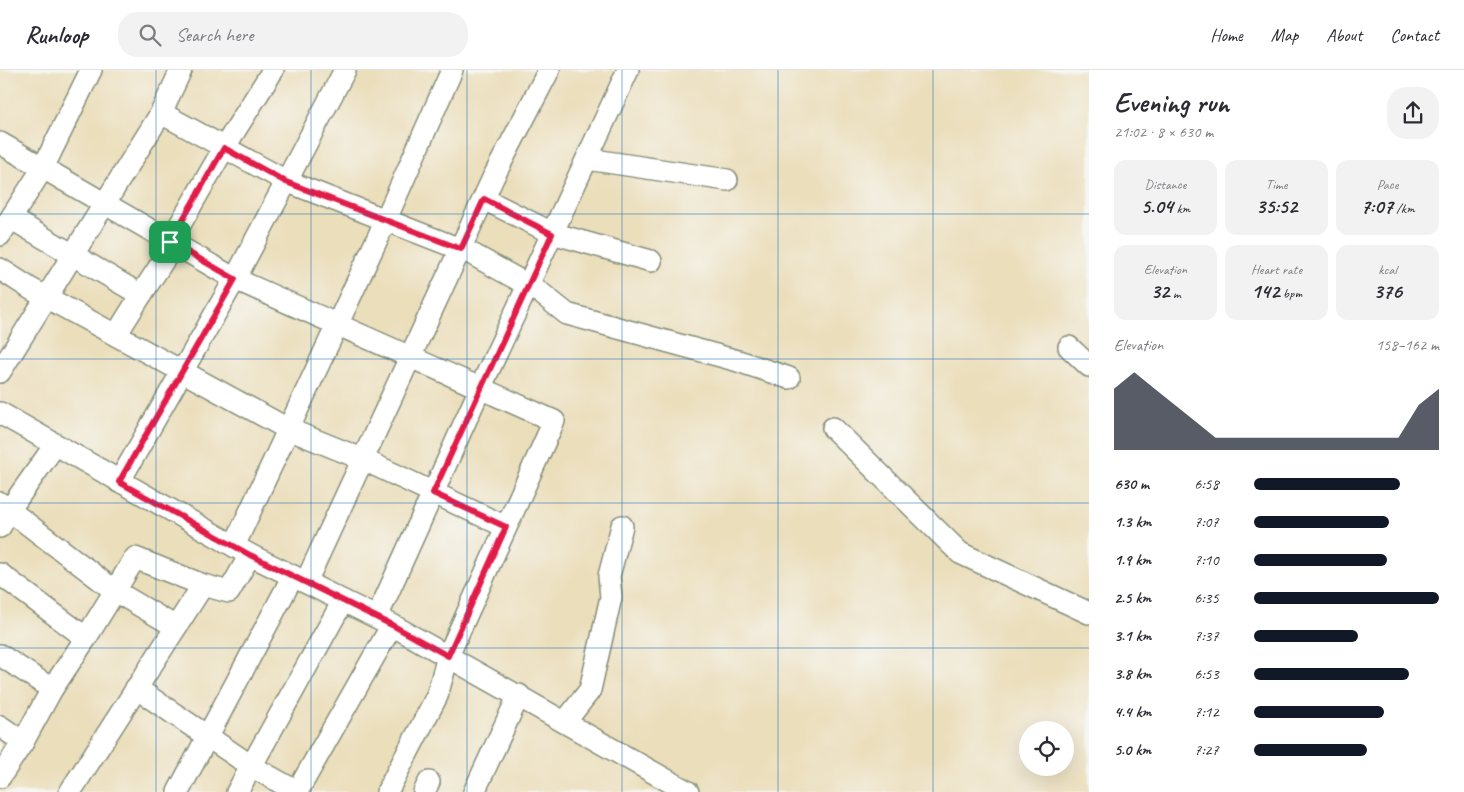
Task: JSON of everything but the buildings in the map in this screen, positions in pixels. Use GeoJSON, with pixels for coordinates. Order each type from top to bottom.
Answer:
{"type":"FeatureCollection","features":[{"type":"Feature","properties":{"kind":"street"},"geometry":{"type":"LineString","coordinates":[[91,70],[43,168],[6,227],[74,256],[142,294]]}},
{"type":"Feature","properties":{"kind":"street"},"geometry":{"type":"LineString","coordinates":[[0,372],[74,256],[161,113],[181,70]]}},
{"type":"Feature","properties":{"kind":"street"},"geometry":{"type":"LineString","coordinates":[[116,335],[165,258],[170,242],[224,148],[273,70]]}},
{"type":"Feature","properties":{"kind":"street"},"geometry":{"type":"LineString","coordinates":[[119,482],[235,279],[345,70]]}},
{"type":"Feature","properties":{"kind":"street"},"geometry":{"type":"LineString","coordinates":[[0,777],[23,742],[52,689],[135,558],[203,585],[229,592],[242,551],[289,429],[386,220],[452,70]]}},
{"type":"Feature","properties":{"kind":"street"},"geometry":{"type":"LineString","coordinates":[[178,792],[300,579],[362,459],[484,199],[549,70]]}},
{"type":"Feature","properties":{"kind":"street"},"geometry":{"type":"LineString","coordinates":[[136,688],[251,766],[297,792],[385,621],[433,493],[628,70]]}},
{"type":"Feature","properties":{"kind":"street"},"geometry":{"type":"LineString","coordinates":[[161,113],[286,182],[461,249],[528,285],[567,314],[738,360],[790,378]]}},
{"type":"Feature","properties":{"kind":"street"},"geometry":{"type":"LineString","coordinates":[[0,143],[235,279],[554,420],[448,656],[437,696],[387,792]]}},
{"type":"Feature","properties":{"kind":"street"},"geometry":{"type":"LineString","coordinates":[[586,159],[727,180]]}},
{"type":"Feature","properties":{"kind":"street"},"geometry":{"type":"LineString","coordinates":[[484,199],[552,234],[651,261]]}},
{"type":"Feature","properties":{"kind":"street"},"geometry":{"type":"LineString","coordinates":[[0,268],[47,298],[289,429],[362,459],[506,527]]}},
{"type":"Feature","properties":{"kind":"street"},"geometry":{"type":"LineString","coordinates":[[1069,347],[1089,366]]}},
{"type":"Feature","properties":{"kind":"street"},"geometry":{"type":"LineString","coordinates":[[0,413],[242,551],[385,621],[688,792]]}},
{"type":"Feature","properties":{"kind":"street"},"geometry":{"type":"LineString","coordinates":[[833,428],[960,553],[1089,613]]}},
{"type":"Feature","properties":{"kind":"street"},"geometry":{"type":"LineString","coordinates":[[55,446],[3,513],[115,591],[176,626]]}},
{"type":"Feature","properties":{"kind":"street"},"geometry":{"type":"LineString","coordinates":[[565,722],[590,690],[611,597],[609,576],[622,526]]}},
{"type":"Feature","properties":{"kind":"street"},"geometry":{"type":"LineString","coordinates":[[0,574],[86,638]]}},
{"type":"Feature","properties":{"kind":"street"},"geometry":{"type":"LineString","coordinates":[[70,792],[203,585]]}},
{"type":"Feature","properties":{"kind":"street"},"geometry":{"type":"LineString","coordinates":[[236,792],[344,600]]}},
{"type":"Feature","properties":{"kind":"street"},"geometry":{"type":"LineString","coordinates":[[0,655],[52,689]]}},
{"type":"Feature","properties":{"kind":"street"},"geometry":{"type":"LineString","coordinates":[[474,792],[519,695]]}},
{"type":"Feature","properties":{"kind":"street"},"geometry":{"type":"LineString","coordinates":[[0,726],[23,742]]}},
{"type":"Feature","properties":{"kind":"route"},"geometry":{"type":"LineString","coordinates":[[224,148],[286,182],[461,249],[484,199],[552,234],[433,493],[506,527],[448,656],[392,625],[250,555],[119,482],[235,279],[170,242],[224,148]]}}]}
